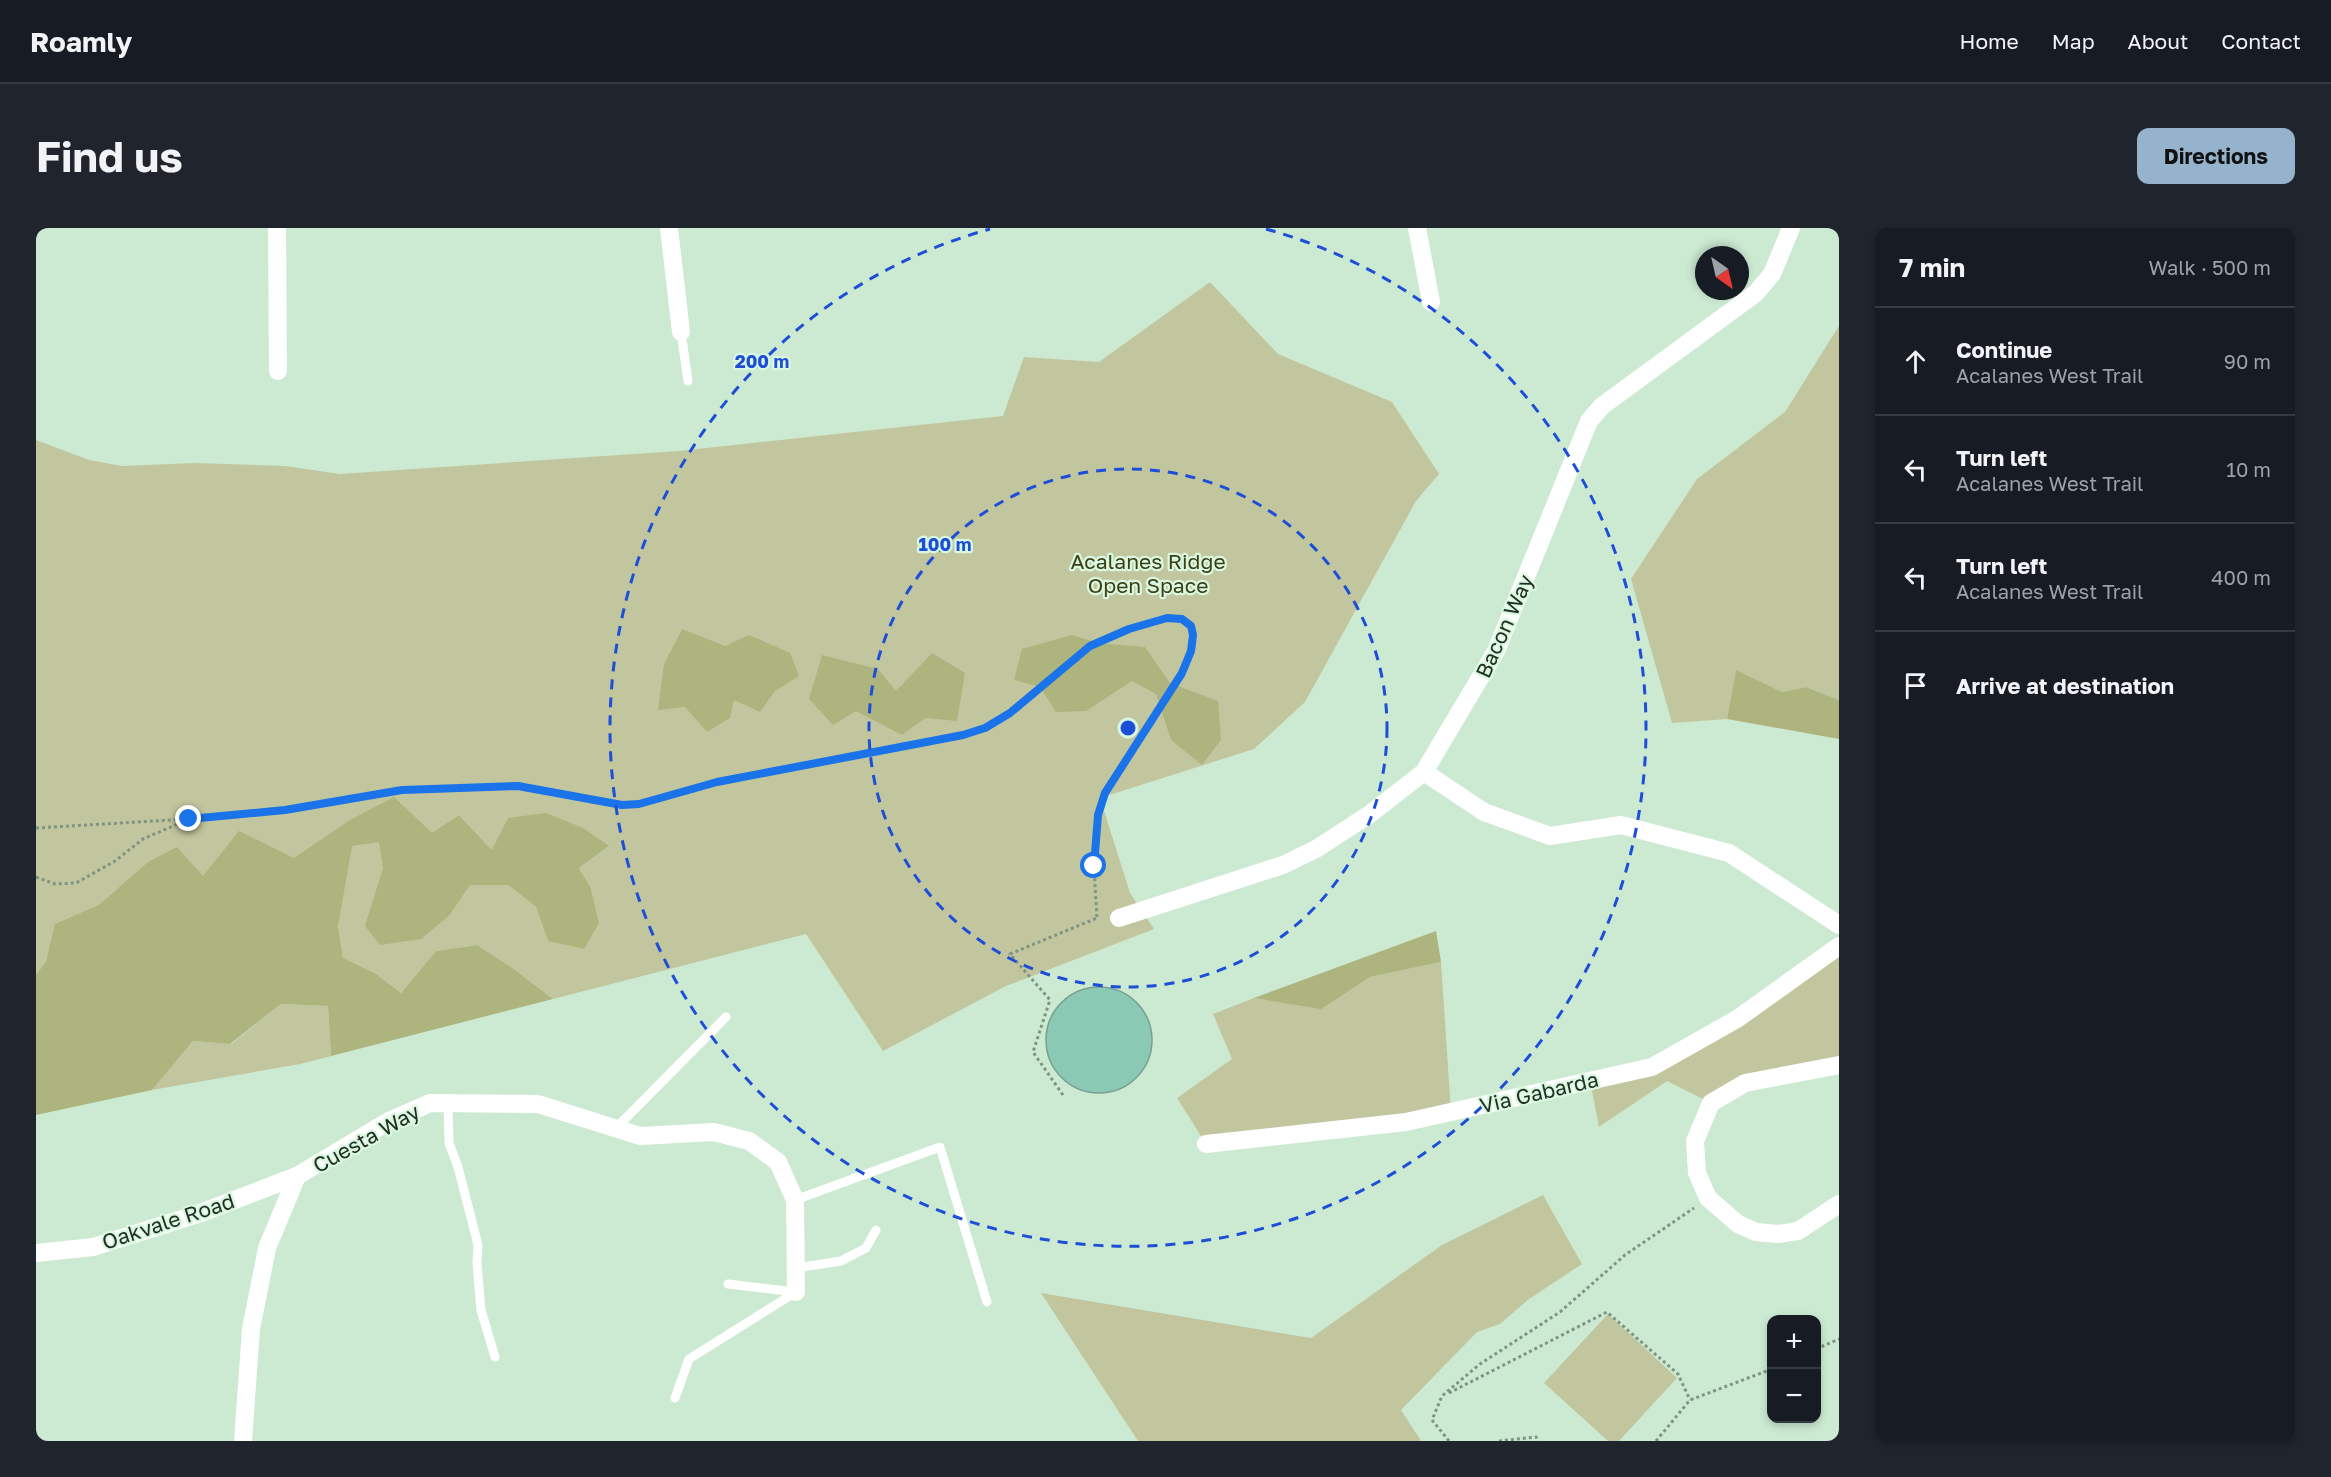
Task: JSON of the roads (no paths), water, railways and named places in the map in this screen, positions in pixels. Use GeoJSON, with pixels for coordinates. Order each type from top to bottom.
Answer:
{"type":"FeatureCollection","features":[{"type":"Feature","properties":{"kind":"street"},"geometry":{"type":"LineString","coordinates":[[277,228],[278,371]]}},
{"type":"Feature","properties":{"kind":"street"},"geometry":{"type":"LineString","coordinates":[[669,228],[681,332]]}},
{"type":"Feature","properties":{"kind":"street"},"geometry":{"type":"LineString","coordinates":[[1416,228],[1431,302]]}},
{"type":"Feature","properties":{"kind":"street","name":"Bacon Way"},"geometry":{"type":"LineString","coordinates":[[1119,918],[1283,865],[1316,849],[1370,814],[1424,772],[1496,651],[1589,421],[1602,405],[1756,293],[1772,274],[1791,228]]}},
{"type":"Feature","properties":{"kind":"street"},"geometry":{"type":"LineString","coordinates":[[1424,772],[1484,812],[1550,836],[1621,825],[1729,853],[1839,925]]}},
{"type":"Feature","properties":{"kind":"street","name":"Via Gabarda"},"geometry":{"type":"LineString","coordinates":[[1206,1144],[1406,1122],[1652,1067],[1737,1019],[1839,946]]}},
{"type":"Feature","properties":{"kind":"street"},"geometry":{"type":"LineString","coordinates":[[1839,1065],[1745,1083],[1712,1103],[1695,1141],[1697,1173],[1708,1198],[1738,1224],[1756,1232],[1779,1234],[1798,1232],[1839,1204]]}},
{"type":"Feature","properties":{"kind":"street","name":"Cuesta Way"},"geometry":{"type":"LineString","coordinates":[[243,1441],[251,1329],[267,1248],[297,1176],[389,1121],[430,1103],[538,1104],[640,1136],[714,1132],[749,1141],[778,1162],[795,1200],[796,1292]]}},
{"type":"Feature","properties":{"kind":"street","name":"Oakvale Road"},"geometry":{"type":"LineString","coordinates":[[36,1253],[93,1247],[198,1214],[297,1176]]}},
{"type":"Feature","properties":{"kind":"lane"},"geometry":{"type":"LineString","coordinates":[[681,332],[688,381]]}},
{"type":"Feature","properties":{"kind":"lane"},"geometry":{"type":"LineString","coordinates":[[616,1128],[726,1017]]}},
{"type":"Feature","properties":{"kind":"lane"},"geometry":{"type":"LineString","coordinates":[[448,1103],[449,1143],[464,1188],[478,1245],[477,1264],[481,1310],[495,1357]]}},
{"type":"Feature","properties":{"kind":"lane"},"geometry":{"type":"LineString","coordinates":[[795,1200],[940,1147],[987,1302]]}},
{"type":"Feature","properties":{"kind":"lane"},"geometry":{"type":"LineString","coordinates":[[796,1268],[841,1261],[866,1248],[876,1230]]}},
{"type":"Feature","properties":{"kind":"lane"},"geometry":{"type":"LineString","coordinates":[[728,1284],[796,1292]]}},
{"type":"Feature","properties":{"kind":"lane"},"geometry":{"type":"LineString","coordinates":[[675,1398],[688,1359],[796,1292]]}},
{"type":"Feature","properties":{"kind":"park label","name":"Acalanes Ridge Open Space"},"geometry":{"type":"Point","coordinates":[1148,573]}}]}
